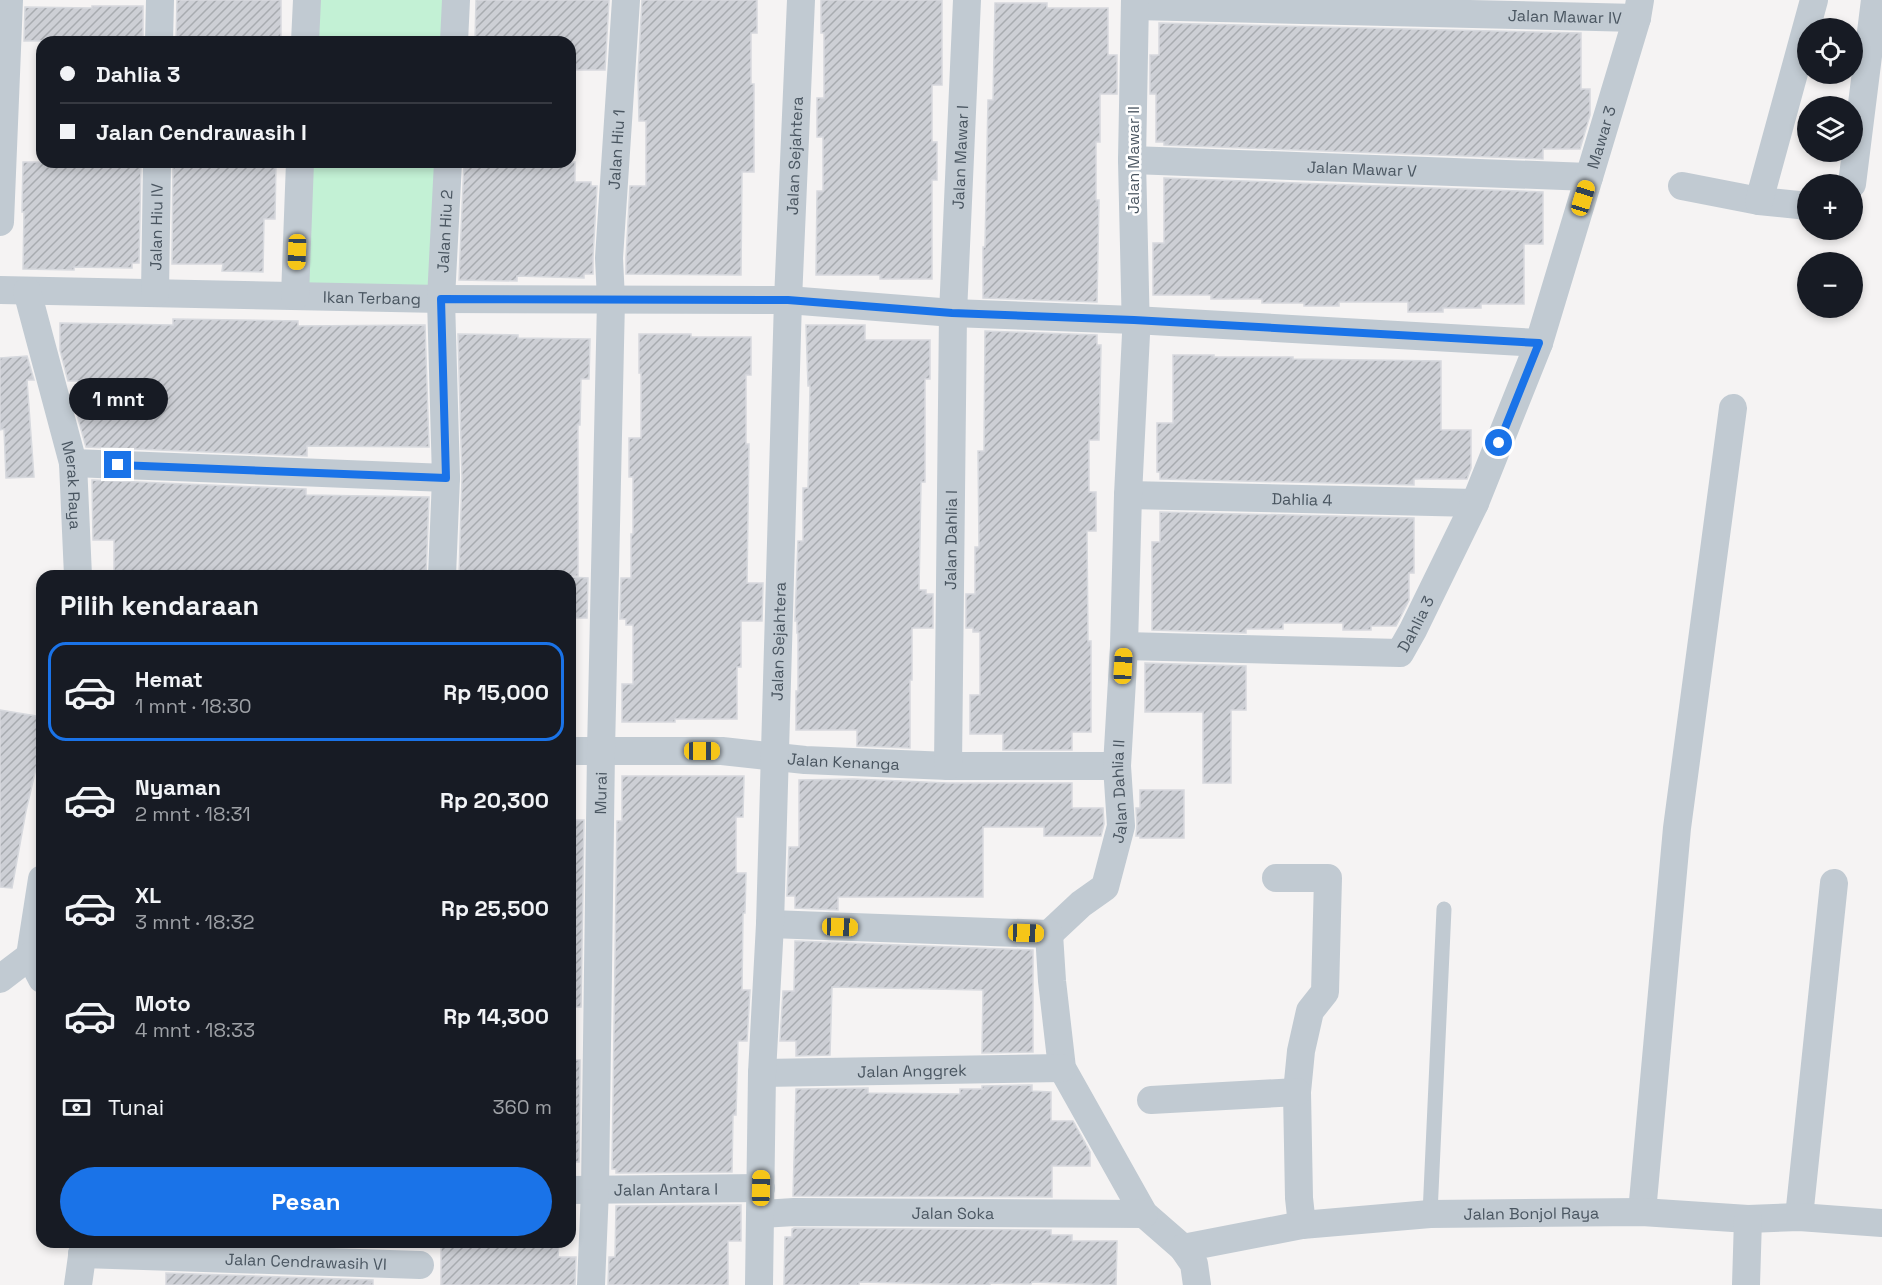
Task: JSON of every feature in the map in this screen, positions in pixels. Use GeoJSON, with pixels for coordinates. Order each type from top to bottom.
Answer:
{"type":"FeatureCollection","features":[{"type":"Feature","properties":{"kind":"street"},"geometry":{"type":"LineString","coordinates":[[0,222],[9,0]]}},
{"type":"Feature","properties":{"kind":"street"},"geometry":{"type":"LineString","coordinates":[[159,36],[160,0]]}},
{"type":"Feature","properties":{"kind":"street"},"geometry":{"type":"LineString","coordinates":[[305,36],[307,0]]}},
{"type":"Feature","properties":{"kind":"street"},"geometry":{"type":"LineString","coordinates":[[454,36],[456,0]]}},
{"type":"Feature","properties":{"kind":"street","name":"Jalan Hiu 1"},"geometry":{"type":"LineString","coordinates":[[611,300],[609,258],[626,0]]}},
{"type":"Feature","properties":{"kind":"street","name":"Jalan Sejahtera"},"geometry":{"type":"LineString","coordinates":[[759,1285],[762,1074],[770,924],[788,300],[801,0]]}},
{"type":"Feature","properties":{"kind":"street","name":"Jalan Mawar I"},"geometry":{"type":"LineString","coordinates":[[952,313],[967,0]]}},
{"type":"Feature","properties":{"kind":"street"},"geometry":{"type":"LineString","coordinates":[[1760,201],[1814,0]]}},
{"type":"Feature","properties":{"kind":"street"},"geometry":{"type":"LineString","coordinates":[[1853,174],[1875,0]]}},
{"type":"Feature","properties":{"kind":"street","name":"Jalan Mawar IV"},"geometry":{"type":"LineString","coordinates":[[1135,3],[1638,9]]}},
{"type":"Feature","properties":{"kind":"street","name":"Jalan Mawar II"},"geometry":{"type":"LineString","coordinates":[[1134,320],[1132,160],[1135,3]]}},
{"type":"Feature","properties":{"kind":"street","name":"Mawar 3"},"geometry":{"type":"LineString","coordinates":[[1539,343],[1638,9]]}},
{"type":"Feature","properties":{"kind":"street","name":"Jalan Mawar V"},"geometry":{"type":"LineString","coordinates":[[1132,160],[1589,177]]}},
{"type":"Feature","properties":{"kind":"street","name":"Jalan Hiu IV"},"geometry":{"type":"LineString","coordinates":[[155,293],[157,168]]}},
{"type":"Feature","properties":{"kind":"street"},"geometry":{"type":"LineString","coordinates":[[295,296],[300,168]]}},
{"type":"Feature","properties":{"kind":"street","name":"Jalan Hiu 2"},"geometry":{"type":"LineString","coordinates":[[442,570],[446,478],[441,299],[448,168]]}},
{"type":"Feature","properties":{"kind":"street"},"geometry":{"type":"LineString","coordinates":[[1682,186],[1760,201],[1797,205]]}},
{"type":"Feature","properties":{"kind":"street","name":"Ikan Terbang"},"geometry":{"type":"LineString","coordinates":[[14,291],[441,299],[788,300],[952,313],[1134,320],[1539,343]]}},
{"type":"Feature","properties":{"kind":"street","name":"Merak Raya"},"geometry":{"type":"LineString","coordinates":[[14,291],[73,463],[78,570]]}},
{"type":"Feature","properties":{"kind":"street","name":"Murai"},"geometry":{"type":"LineString","coordinates":[[591,1285],[583,1190],[601,751],[611,300]]}},
{"type":"Feature","properties":{"kind":"street","name":"Jalan Dahlia I"},"geometry":{"type":"LineString","coordinates":[[948,766],[952,313]]}},
{"type":"Feature","properties":{"kind":"street","name":"Jalan Dahlia II"},"geometry":{"type":"LineString","coordinates":[[1049,934],[1081,904],[1105,887],[1121,826],[1117,766],[1136,345],[1134,320]]}},
{"type":"Feature","properties":{"kind":"street","name":"Dahlia 3"},"geometry":{"type":"LineString","coordinates":[[1124,646],[1400,652],[1475,503],[1539,343]]}},
{"type":"Feature","properties":{"kind":"street"},"geometry":{"type":"LineString","coordinates":[[1642,1212],[1677,828],[1734,408]]}},
{"type":"Feature","properties":{"kind":"street"},"geometry":{"type":"LineString","coordinates":[[73,463],[446,478]]}},
{"type":"Feature","properties":{"kind":"street","name":"Dahlia 4"},"geometry":{"type":"LineString","coordinates":[[1128,495],[1475,503]]}},
{"type":"Feature","properties":{"kind":"street","name":"Jalan Kenanga"},"geometry":{"type":"LineString","coordinates":[[576,751],[722,751],[805,760],[948,766],[1117,766]]}},
{"type":"Feature","properties":{"kind":"street"},"geometry":{"type":"LineString","coordinates":[[1276,878],[1328,878],[1325,992],[1310,1011],[1301,1051],[1297,1092],[1299,1198],[1302,1226]]}},
{"type":"Feature","properties":{"kind":"street"},"geometry":{"type":"LineString","coordinates":[[1799,1217],[1834,883]]}},
{"type":"Feature","properties":{"kind":"street"},"geometry":{"type":"LineString","coordinates":[[770,924],[1049,934],[1062,1068],[1144,1214],[1183,1248],[1194,1264],[1197,1285]]}},
{"type":"Feature","properties":{"kind":"street"},"geometry":{"type":"LineString","coordinates":[[0,979],[36,965]]}},
{"type":"Feature","properties":{"kind":"street","name":"Jalan Anggrek"},"geometry":{"type":"LineString","coordinates":[[762,1074],[1062,1068]]}},
{"type":"Feature","properties":{"kind":"street"},"geometry":{"type":"LineString","coordinates":[[1151,1100],[1297,1092]]}},
{"type":"Feature","properties":{"kind":"street","name":"Jalan Antara I"},"geometry":{"type":"LineString","coordinates":[[583,1190],[761,1201]]}},
{"type":"Feature","properties":{"kind":"street","name":"Jalan Soka"},"geometry":{"type":"LineString","coordinates":[[761,1201],[794,1212],[1144,1214]]}},
{"type":"Feature","properties":{"kind":"street","name":"Jalan Bonjol Raya"},"geometry":{"type":"LineString","coordinates":[[1183,1248],[1302,1226],[1430,1214],[1642,1212],[1748,1219],[1799,1217],[1882,1223]]}},
{"type":"Feature","properties":{"kind":"street"},"geometry":{"type":"LineString","coordinates":[[1746,1285],[1748,1219]]}},
{"type":"Feature","properties":{"kind":"street"},"geometry":{"type":"LineString","coordinates":[[78,1285],[83,1248]]}},
{"type":"Feature","properties":{"kind":"street","name":"Jalan Cendrawasih VI"},"geometry":{"type":"LineString","coordinates":[[83,1248],[420,1264]]}},
{"type":"Feature","properties":{"kind":"lane"},"geometry":{"type":"LineString","coordinates":[[1430,1214],[1444,909]]}},
{"type":"Feature","properties":{"kind":"green space"},"geometry":{"type":"Polygon","coordinates":[[[307,0],[456,0],[454,36],[305,36],[307,0]]]}},
{"type":"Feature","properties":{"kind":"green space"},"geometry":{"type":"Polygon","coordinates":[[[300,168],[448,168],[441,299],[295,296],[300,168]]]}},
{"type":"Feature","properties":{"kind":"building"},"geometry":{"type":"Polygon","coordinates":[[[177,0],[281,0],[281,36],[176,36],[177,0]]]}},
{"type":"Feature","properties":{"kind":"building"},"geometry":{"type":"Polygon","coordinates":[[[476,0],[609,0],[605,70],[576,70],[576,36],[475,36],[476,0]]]}},
{"type":"Feature","properties":{"kind":"building"},"geometry":{"type":"Polygon","coordinates":[[[642,0],[757,0],[757,33],[751,33],[751,84],[754,84],[754,172],[742,172],[741,275],[626,274],[630,186],[646,186],[646,121],[639,121],[638,75],[642,0]]]}},
{"type":"Feature","properties":{"kind":"building"},"geometry":{"type":"Polygon","coordinates":[[[821,0],[942,0],[942,85],[932,85],[932,142],[937,142],[937,180],[932,180],[932,279],[880,279],[880,275],[816,275],[817,191],[823,191],[823,137],[817,137],[817,98],[824,98],[824,33],[821,33],[821,0]]]}},
{"type":"Feature","properties":{"kind":"building"},"geometry":{"type":"Polygon","coordinates":[[[995,3],[1047,3],[1047,8],[1108,8],[1108,55],[1117,55],[1117,94],[1100,94],[1100,142],[1096,142],[1096,200],[1099,200],[1097,302],[983,298],[988,100],[993,100],[995,3]]]}},
{"type":"Feature","properties":{"kind":"building"},"geometry":{"type":"Polygon","coordinates":[[[92,6],[143,6],[143,36],[36,36],[36,41],[24,41],[25,7],[92,8],[92,6]]]}},
{"type":"Feature","properties":{"kind":"building"},"geometry":{"type":"Polygon","coordinates":[[[1159,23],[1581,33],[1581,89],[1590,89],[1590,115],[1580,149],[1543,149],[1543,159],[1164,145],[1164,142],[1156,142],[1156,94],[1150,94],[1150,55],[1159,55],[1159,23]]]}},
{"type":"Feature","properties":{"kind":"building"},"geometry":{"type":"Polygon","coordinates":[[[23,162],[36,162],[36,168],[141,168],[139,263],[132,263],[132,268],[23,269],[24,212],[22,212],[23,162]]]}},
{"type":"Feature","properties":{"kind":"building"},"geometry":{"type":"Polygon","coordinates":[[[173,168],[276,168],[275,219],[264,219],[263,272],[222,271],[223,264],[172,264],[173,168]]]}},
{"type":"Feature","properties":{"kind":"building"},"geometry":{"type":"Polygon","coordinates":[[[464,168],[575,168],[575,182],[591,182],[591,186],[597,186],[593,274],[584,274],[584,278],[517,276],[517,281],[459,280],[464,168]]]}},
{"type":"Feature","properties":{"kind":"building"},"geometry":{"type":"Polygon","coordinates":[[[1164,178],[1543,192],[1543,244],[1524,244],[1524,304],[1481,304],[1481,308],[1443,308],[1443,312],[1408,312],[1408,302],[1339,302],[1339,306],[1304,306],[1304,303],[1262,303],[1262,299],[1211,299],[1211,295],[1153,295],[1153,243],[1164,243],[1164,178]]]}},
{"type":"Feature","properties":{"kind":"building"},"geometry":{"type":"Polygon","coordinates":[[[173,319],[298,321],[298,326],[425,325],[429,447],[307,446],[307,456],[86,447],[77,415],[78,381],[68,381],[60,350],[60,323],[173,325],[173,319]]]}},
{"type":"Feature","properties":{"kind":"building"},"geometry":{"type":"Polygon","coordinates":[[[806,325],[865,325],[865,340],[930,340],[930,379],[925,379],[925,482],[921,482],[919,590],[926,590],[926,594],[933,594],[933,628],[912,628],[910,748],[857,746],[857,730],[796,730],[798,633],[797,621],[795,621],[798,541],[803,541],[803,488],[808,488],[810,386],[808,386],[806,325]]]}},
{"type":"Feature","properties":{"kind":"building"},"geometry":{"type":"Polygon","coordinates":[[[985,331],[1097,335],[1097,345],[1101,345],[1099,440],[1089,440],[1089,492],[1096,492],[1096,531],[1087,531],[1088,641],[1091,641],[1091,732],[1072,732],[1072,750],[1003,750],[1003,734],[970,734],[970,695],[980,695],[980,632],[973,632],[973,628],[966,628],[966,594],[975,594],[975,547],[979,547],[978,451],[984,451],[985,331]]]}},
{"type":"Feature","properties":{"kind":"building"},"geometry":{"type":"Polygon","coordinates":[[[458,334],[590,339],[589,379],[581,379],[580,425],[578,425],[578,576],[576,576],[576,570],[459,570],[462,478],[458,334]]]}},
{"type":"Feature","properties":{"kind":"building"},"geometry":{"type":"Polygon","coordinates":[[[639,334],[751,337],[751,375],[746,375],[746,444],[749,444],[747,583],[763,583],[762,621],[741,621],[741,667],[737,667],[737,719],[622,722],[622,684],[633,684],[633,625],[626,625],[626,619],[620,619],[621,578],[631,578],[633,477],[629,477],[629,438],[641,438],[639,334]]]}},
{"type":"Feature","properties":{"kind":"building"},"geometry":{"type":"Polygon","coordinates":[[[1173,355],[1441,361],[1441,430],[1471,430],[1471,468],[1467,479],[1414,479],[1414,485],[1160,479],[1160,472],[1157,472],[1157,423],[1173,423],[1173,355]]]}},
{"type":"Feature","properties":{"kind":"building"},"geometry":{"type":"Polygon","coordinates":[[[27,356],[34,380],[27,380],[34,477],[6,478],[4,429],[0,430],[0,358],[27,356]]]}},
{"type":"Feature","properties":{"kind":"building"},"geometry":{"type":"Polygon","coordinates":[[[92,480],[306,489],[306,495],[429,497],[426,570],[114,570],[114,540],[93,540],[92,480]]]}},
{"type":"Feature","properties":{"kind":"building"},"geometry":{"type":"Polygon","coordinates":[[[1160,512],[1414,518],[1414,573],[1409,573],[1409,600],[1396,626],[1371,626],[1371,630],[1343,630],[1343,623],[1283,623],[1283,629],[1246,629],[1246,633],[1152,630],[1152,542],[1160,542],[1160,512]]]}},
{"type":"Feature","properties":{"kind":"building"},"geometry":{"type":"Polygon","coordinates":[[[576,577],[588,578],[587,618],[576,618],[576,577]]]}},
{"type":"Feature","properties":{"kind":"building"},"geometry":{"type":"Polygon","coordinates":[[[1145,663],[1246,666],[1246,710],[1231,710],[1231,783],[1203,783],[1203,712],[1145,712],[1145,663]]]}},
{"type":"Feature","properties":{"kind":"building"},"geometry":{"type":"Polygon","coordinates":[[[0,710],[36,716],[36,768],[12,888],[0,887],[0,710]]]}},
{"type":"Feature","properties":{"kind":"building"},"geometry":{"type":"Polygon","coordinates":[[[622,776],[744,776],[743,817],[736,817],[736,873],[746,873],[742,990],[750,990],[747,1041],[738,1041],[732,1172],[616,1173],[616,1169],[612,1169],[617,821],[622,821],[622,776]]]}},
{"type":"Feature","properties":{"kind":"building"},"geometry":{"type":"Polygon","coordinates":[[[853,779],[948,783],[1072,783],[1072,808],[1103,808],[1104,824],[1101,836],[1044,836],[1044,827],[983,827],[983,897],[838,897],[838,910],[795,908],[795,896],[787,896],[789,847],[799,847],[799,780],[853,779]]]}},
{"type":"Feature","properties":{"kind":"building"},"geometry":{"type":"Polygon","coordinates":[[[1140,790],[1184,790],[1184,838],[1140,838],[1136,836],[1136,808],[1140,808],[1140,790]]]}},
{"type":"Feature","properties":{"kind":"building"},"geometry":{"type":"Polygon","coordinates":[[[576,820],[584,820],[581,1007],[576,1007],[576,820]]]}},
{"type":"Feature","properties":{"kind":"building"},"geometry":{"type":"Polygon","coordinates":[[[795,941],[1033,950],[1033,1052],[982,1053],[983,990],[832,987],[830,1055],[796,1056],[796,1041],[780,1041],[783,991],[794,991],[795,941]]]}},
{"type":"Feature","properties":{"kind":"building"},"geometry":{"type":"Polygon","coordinates":[[[576,1060],[580,1060],[579,1162],[576,1162],[576,1060]]]}},
{"type":"Feature","properties":{"kind":"building"},"geometry":{"type":"Polygon","coordinates":[[[1032,1085],[1032,1091],[1051,1092],[1051,1121],[1073,1121],[1090,1152],[1090,1166],[1052,1166],[1052,1197],[793,1196],[796,1089],[868,1088],[868,1093],[960,1094],[960,1089],[982,1089],[982,1086],[1032,1085]]]}},
{"type":"Feature","properties":{"kind":"building"},"geometry":{"type":"Polygon","coordinates":[[[741,1205],[741,1241],[728,1241],[728,1285],[608,1285],[609,1257],[615,1257],[616,1206],[741,1205]]]}},
{"type":"Feature","properties":{"kind":"building"},"geometry":{"type":"Polygon","coordinates":[[[794,1228],[1051,1230],[1051,1235],[1072,1235],[1072,1241],[1117,1241],[1116,1285],[1032,1282],[1031,1284],[990,1283],[990,1285],[859,1282],[859,1285],[784,1285],[785,1237],[792,1237],[794,1228]]]}},
{"type":"Feature","properties":{"kind":"building"},"geometry":{"type":"Polygon","coordinates":[[[441,1248],[559,1248],[558,1257],[576,1257],[575,1285],[441,1285],[441,1248]]]}},
{"type":"Feature","properties":{"kind":"building"},"geometry":{"type":"Polygon","coordinates":[[[166,1273],[373,1280],[373,1285],[166,1285],[166,1273]]]}},
{"type":"Feature","properties":{"kind":"route"},"geometry":{"type":"LineString","coordinates":[[118,465],[446,478],[441,299],[788,300],[952,313],[1134,320],[1539,343],[1499,443]]}}]}
